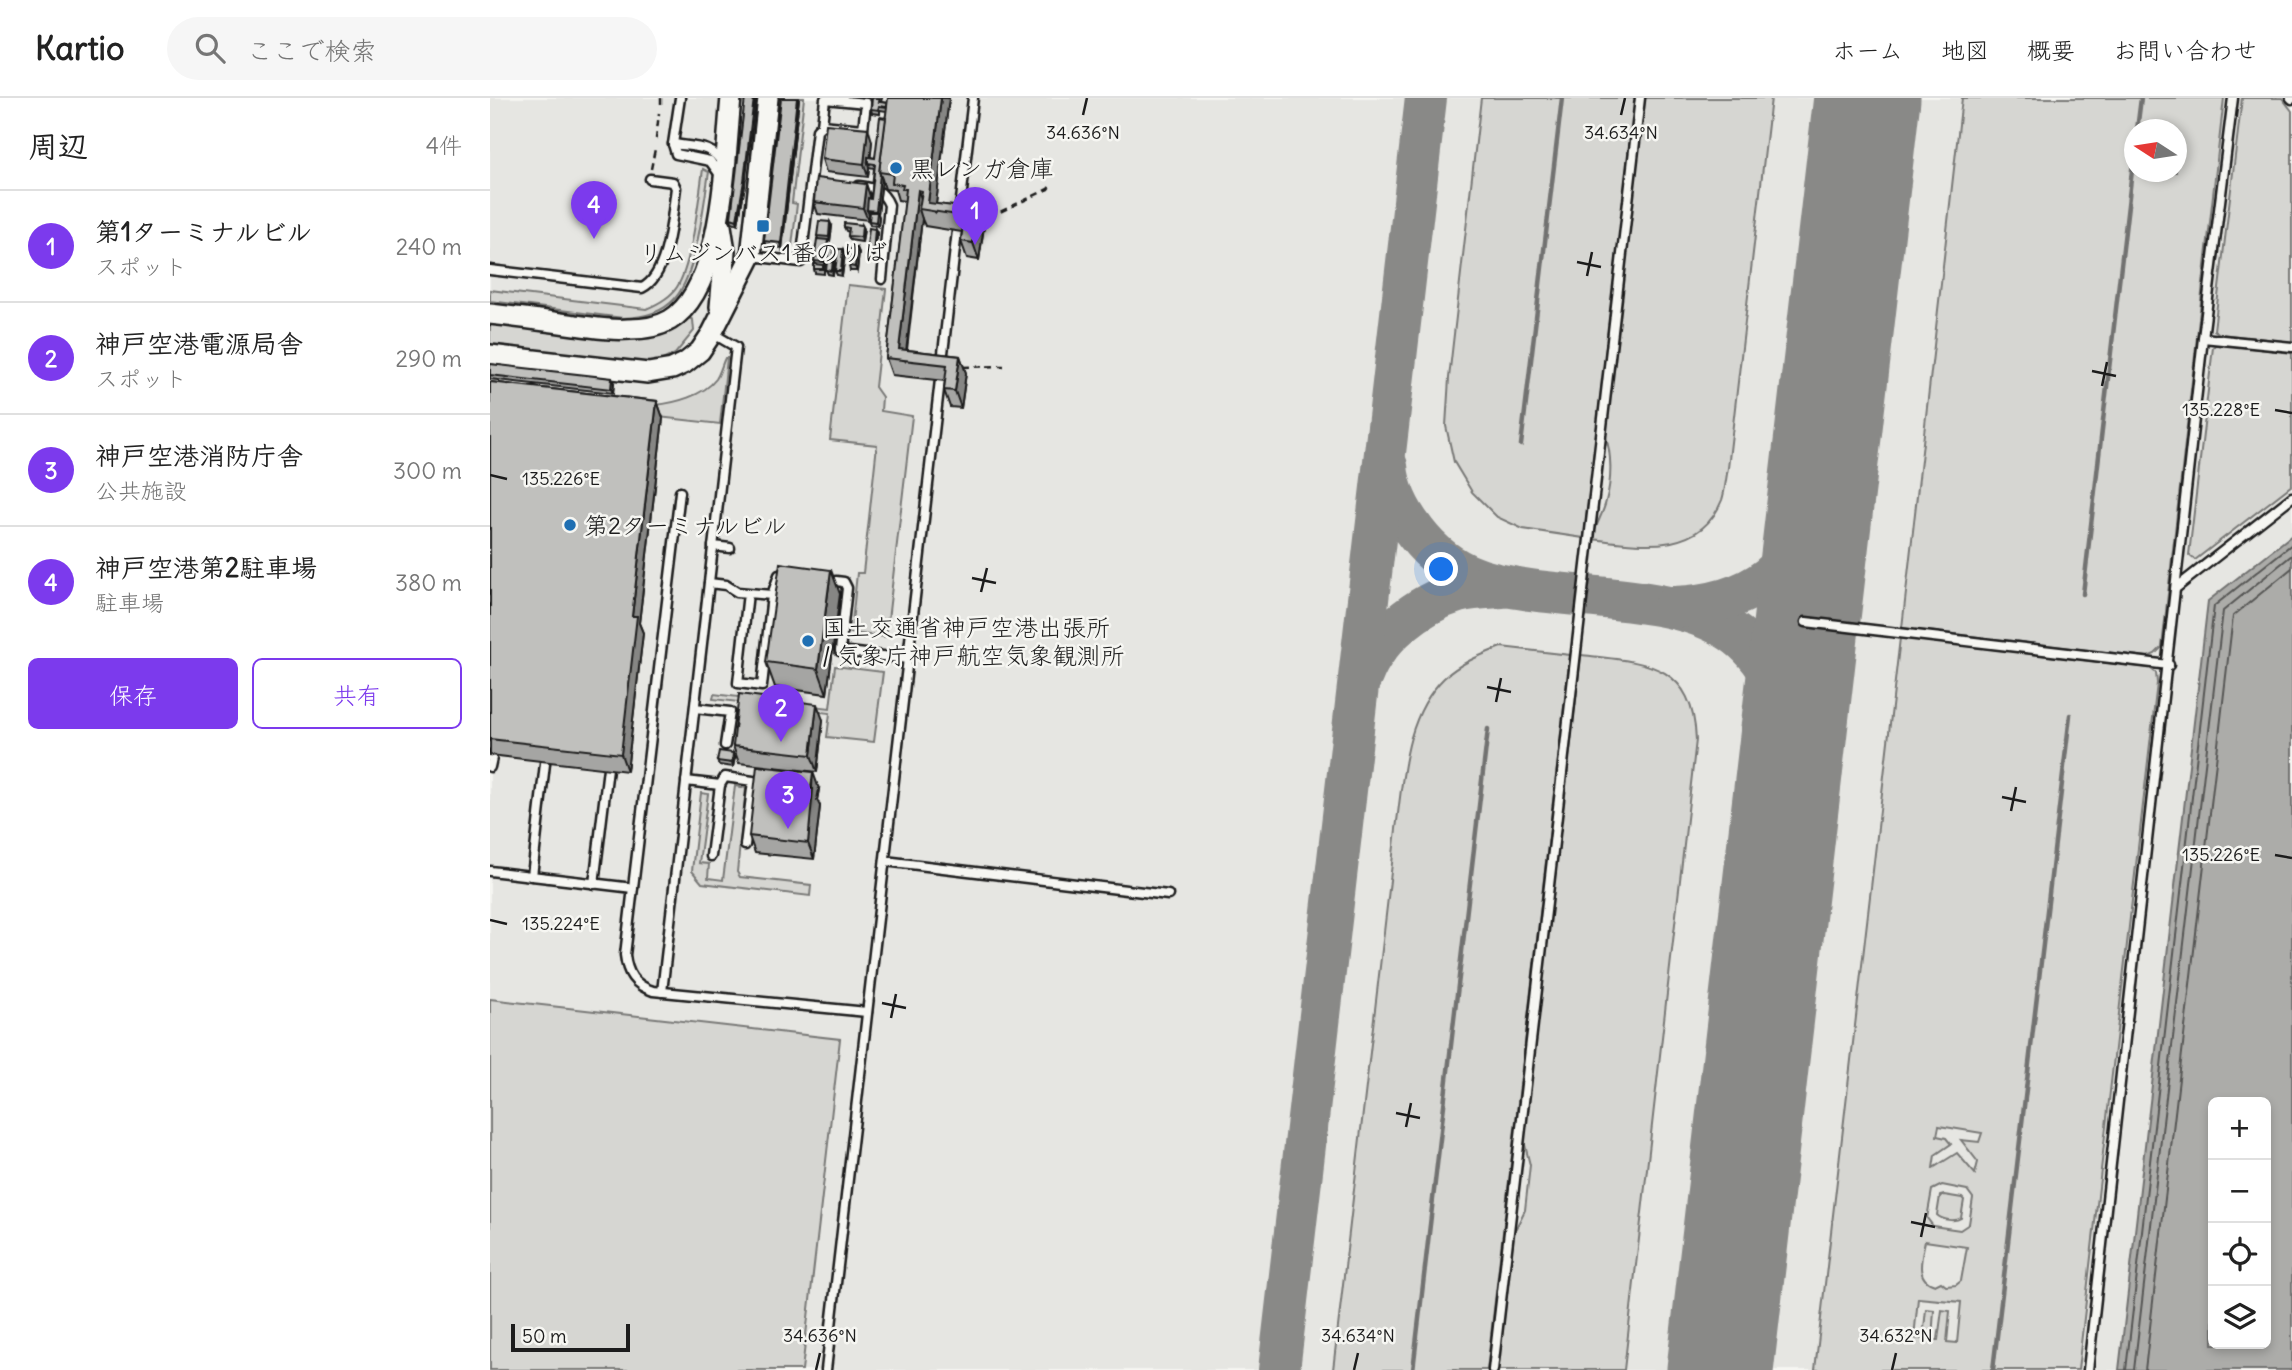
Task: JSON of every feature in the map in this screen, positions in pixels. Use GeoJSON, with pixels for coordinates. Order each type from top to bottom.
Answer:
{"type":"FeatureCollection","features":[{"type":"Feature","properties":{"kind":"street"},"geometry":{"type":"LineString","coordinates":[[490,314],[625,330],[658,325],[671,319],[692,300],[707,268],[718,215],[731,98]]}},
{"type":"Feature","properties":{"kind":"street"},"geometry":{"type":"LineString","coordinates":[[490,355],[659,372],[685,363],[700,351],[716,326],[751,256],[768,98]]}},
{"type":"Feature","properties":{"kind":"street"},"geometry":{"type":"LineString","coordinates":[[716,326],[726,251],[718,215]]}},
{"type":"Feature","properties":{"kind":"lane"},"geometry":{"type":"LineString","coordinates":[[680,98],[673,144],[676,154],[710,161],[723,175]]}},
{"type":"Feature","properties":{"kind":"lane"},"geometry":{"type":"LineString","coordinates":[[942,369],[972,98]]}},
{"type":"Feature","properties":{"kind":"lane"},"geometry":{"type":"LineString","coordinates":[[1493,1370],[1640,98]]}},
{"type":"Feature","properties":{"kind":"lane"},"geometry":{"type":"LineString","coordinates":[[2088,1370],[2169,665],[2203,338],[2233,98]]}},
{"type":"Feature","properties":{"kind":"lane"},"geometry":{"type":"LineString","coordinates":[[751,256],[801,262],[817,130],[822,125],[825,99],[866,103],[863,130],[822,125]]}},
{"type":"Feature","properties":{"kind":"lane"},"geometry":{"type":"LineString","coordinates":[[673,144],[707,149],[719,158],[723,175]]}},
{"type":"Feature","properties":{"kind":"lane"},"geometry":{"type":"LineString","coordinates":[[490,270],[645,287],[657,275],[665,252],[676,188],[673,182],[650,179]]}},
{"type":"Feature","properties":{"kind":"lane"},"geometry":{"type":"LineString","coordinates":[[811,181],[824,182]]}},
{"type":"Feature","properties":{"kind":"lane"},"geometry":{"type":"LineString","coordinates":[[850,185],[877,189],[885,195],[889,205],[882,279]]}},
{"type":"Feature","properties":{"kind":"lane"},"geometry":{"type":"LineString","coordinates":[[662,992],[736,347],[716,326]]}},
{"type":"Feature","properties":{"kind":"lane"},"geometry":{"type":"LineString","coordinates":[[2203,338],[2292,347]]}},
{"type":"Feature","properties":{"kind":"lane"},"geometry":{"type":"LineString","coordinates":[[826,1370],[940,380]]}},
{"type":"Feature","properties":{"kind":"lane"},"geometry":{"type":"LineString","coordinates":[[680,492],[625,955],[626,965],[633,979],[643,988],[662,992],[867,1012]]}},
{"type":"Feature","properties":{"kind":"lane"},"geometry":{"type":"LineString","coordinates":[[2176,588],[2292,497]]}},
{"type":"Feature","properties":{"kind":"lane"},"geometry":{"type":"LineString","coordinates":[[713,546],[730,548]]}},
{"type":"Feature","properties":{"kind":"lane"},"geometry":{"type":"LineString","coordinates":[[748,593],[738,683],[762,686],[772,595],[779,576],[792,577]]}},
{"type":"Feature","properties":{"kind":"lane"},"geometry":{"type":"LineString","coordinates":[[836,582],[844,582],[847,587],[840,651],[908,659]]}},
{"type":"Feature","properties":{"kind":"lane"},"geometry":{"type":"LineString","coordinates":[[709,583],[726,585],[737,592],[772,595]]}},
{"type":"Feature","properties":{"kind":"lane"},"geometry":{"type":"LineString","coordinates":[[1806,622],[2169,665]]}},
{"type":"Feature","properties":{"kind":"lane"},"geometry":{"type":"LineString","coordinates":[[695,708],[730,712],[725,746]]}},
{"type":"Feature","properties":{"kind":"lane"},"geometry":{"type":"LineString","coordinates":[[490,767],[494,750],[512,751]]}},
{"type":"Feature","properties":{"kind":"lane"},"geometry":{"type":"LineString","coordinates":[[535,754],[557,756]]}},
{"type":"Feature","properties":{"kind":"lane"},"geometry":{"type":"LineString","coordinates":[[532,876],[546,755]]}},
{"type":"Feature","properties":{"kind":"lane"},"geometry":{"type":"LineString","coordinates":[[591,760],[606,763],[608,768],[594,884]]}},
{"type":"Feature","properties":{"kind":"lane"},"geometry":{"type":"LineString","coordinates":[[711,856],[720,785],[725,777],[753,781],[745,845]]}},
{"type":"Feature","properties":{"kind":"lane"},"geometry":{"type":"LineString","coordinates":[[686,780],[720,785]]}},
{"type":"Feature","properties":{"kind":"lane"},"geometry":{"type":"LineString","coordinates":[[885,861],[1168,895]]}},
{"type":"Feature","properties":{"kind":"lane"},"geometry":{"type":"LineString","coordinates":[[490,871],[633,888]]}},
{"type":"Feature","properties":{"kind":"path"},"geometry":{"type":"LineString","coordinates":[[661,98],[661,104]]}},
{"type":"Feature","properties":{"kind":"path"},"geometry":{"type":"LineString","coordinates":[[656,139],[659,113]]}},
{"type":"Feature","properties":{"kind":"path"},"geometry":{"type":"LineString","coordinates":[[650,179],[654,149]]}},
{"type":"Feature","properties":{"kind":"path"},"geometry":{"type":"LineString","coordinates":[[978,225],[979,222],[1048,189],[1051,185]]}},
{"type":"Feature","properties":{"kind":"path"},"geometry":{"type":"LineString","coordinates":[[959,372],[962,367],[1004,366]]}},
{"type":"Feature","properties":{"kind":"shaded area"},"geometry":{"type":"Polygon","coordinates":[[[490,98],[2292,98],[2292,535],[2208,601],[2119,1370],[779,1370],[818,1036],[490,999],[490,98]]]}},
{"type":"Feature","properties":{"kind":"shaded area"},"geometry":{"type":"Polygon","coordinates":[[[799,98],[804,98],[792,203],[797,204],[792,246],[782,251],[799,98]]]}},
{"type":"Feature","properties":{"kind":"shaded area"},"geometry":{"type":"Polygon","coordinates":[[[1481,98],[1635,98],[1584,538],[1523,529],[1497,517],[1472,492],[1454,462],[1446,426],[1449,378],[1481,98]]]}},
{"type":"Feature","properties":{"kind":"shaded area"},"geometry":{"type":"Polygon","coordinates":[[[1645,98],[1771,98],[1722,500],[1712,518],[1699,531],[1684,539],[1649,544],[1593,539],[1605,506],[1609,484],[1610,458],[1605,434],[1645,98]]]}},
{"type":"Feature","properties":{"kind":"shaded area"},"geometry":{"type":"Polygon","coordinates":[[[1962,98],[2224,98],[2162,647],[2148,657],[1902,628],[1962,98]]]}},
{"type":"Feature","properties":{"kind":"shaded area"},"geometry":{"type":"Polygon","coordinates":[[[2242,98],[2282,98],[2292,111],[2292,342],[2220,334],[2214,330],[2242,98]]]}},
{"type":"Feature","properties":{"kind":"shaded area"},"geometry":{"type":"Polygon","coordinates":[[[703,169],[709,172],[692,263],[682,289],[665,307],[640,317],[623,318],[490,301],[490,290],[646,309],[663,300],[677,287],[687,263],[703,169]]]}},
{"type":"Feature","properties":{"kind":"shaded area"},"geometry":{"type":"Polygon","coordinates":[[[848,285],[886,289],[875,387],[882,397],[881,411],[912,416],[886,637],[851,633],[857,573],[863,573],[877,445],[830,440],[848,285]]]}},
{"type":"Feature","properties":{"kind":"shaded area"},"geometry":{"type":"Polygon","coordinates":[[[687,317],[693,320],[694,331],[675,354],[654,364],[490,349],[490,323],[627,339],[687,317]]]}},
{"type":"Feature","properties":{"kind":"shaded area"},"geometry":{"type":"Polygon","coordinates":[[[2218,344],[2292,353],[2292,485],[2195,560],[2189,555],[2213,347],[2218,344]]]}},
{"type":"Feature","properties":{"kind":"shaded area"},"geometry":{"type":"Polygon","coordinates":[[[725,358],[720,424],[490,398],[663,404],[688,398],[704,390],[716,379],[725,358]]]}},
{"type":"Feature","properties":{"kind":"shaded area"},"geometry":{"type":"Polygon","coordinates":[[[1900,638],[2150,668],[2156,673],[2157,683],[2078,1370],[1815,1370],[1900,638]],[[1939,1126],[1937,1136],[1946,1138],[1951,1144],[1935,1155],[1933,1168],[1957,1153],[1975,1174],[1978,1162],[1961,1140],[1979,1142],[1982,1133],[1939,1126]],[[1942,1185],[1932,1190],[1927,1218],[1933,1226],[1960,1230],[1969,1224],[1973,1198],[1967,1190],[1942,1185]],[[1925,1241],[1921,1261],[1922,1273],[1928,1282],[1935,1285],[1941,1282],[1946,1286],[1956,1285],[1961,1281],[1967,1247],[1925,1241]],[[1918,1298],[1914,1338],[1923,1339],[1926,1309],[1934,1310],[1932,1340],[1938,1340],[1942,1310],[1950,1311],[1947,1342],[1957,1343],[1961,1302],[1918,1298]]]}},
{"type":"Feature","properties":{"kind":"shaded area"},"geometry":{"type":"Polygon","coordinates":[[[1501,647],[1570,655],[1487,1370],[1333,1370],[1396,829],[1408,749],[1421,710],[1444,678],[1478,656],[1501,647]]]}},
{"type":"Feature","properties":{"kind":"shaded area"},"geometry":{"type":"Polygon","coordinates":[[[1581,655],[1644,664],[1675,681],[1686,695],[1693,714],[1696,740],[1624,1370],[1498,1370],[1514,1232],[1525,1210],[1530,1165],[1524,1141],[1581,655]]]}},
{"type":"Feature","properties":{"kind":"shaded area"},"geometry":{"type":"Polygon","coordinates":[[[835,666],[883,672],[874,742],[827,737],[830,713],[713,699],[714,694],[830,708],[835,666]]]}},
{"type":"Feature","properties":{"kind":"shaded area"},"geometry":{"type":"Polygon","coordinates":[[[735,786],[746,788],[737,872],[740,877],[811,885],[810,896],[702,883],[692,871],[701,793],[708,794],[699,863],[709,864],[708,878],[723,880],[735,786]]]}},
{"type":"Feature","properties":{"kind":"shaded area"},"geometry":{"type":"Polygon","coordinates":[[[490,999],[840,1039],[802,1370],[490,1370],[490,999]]]}},
{"type":"Feature","properties":{"kind":"shaded area"},"geometry":{"type":"Polygon","coordinates":[[[1940,1196],[1964,1200],[1961,1218],[1949,1220],[1937,1215],[1940,1196]]]}},
{"type":"Feature","properties":{"kind":"water"},"geometry":{"type":"Polygon","coordinates":[[[2292,535],[2292,1370],[2119,1370],[2208,601],[2292,535]]]}},
{"type":"Feature","properties":{"kind":"building"},"geometry":{"type":"Polygon","coordinates":[[[745,98],[754,98],[737,220],[731,218],[745,98]]]}},
{"type":"Feature","properties":{"kind":"building"},"geometry":{"type":"Polygon","coordinates":[[[781,98],[797,98],[781,243],[764,241],[781,98]]]}},
{"type":"Feature","properties":{"kind":"building"},"geometry":{"type":"Polygon","coordinates":[[[872,98],[880,98],[879,102],[888,103],[887,107],[871,109],[872,98]]]}},
{"type":"Feature","properties":{"kind":"building"},"geometry":{"type":"Polygon","coordinates":[[[888,98],[941,98],[928,203],[978,209],[973,243],[961,241],[964,216],[919,209],[922,191],[918,190],[899,349],[960,356],[955,391],[944,390],[947,365],[886,358],[906,189],[902,189],[903,185],[892,183],[893,174],[879,172],[888,98]]]}},
{"type":"Feature","properties":{"kind":"building"},"geometry":{"type":"Polygon","coordinates":[[[880,117],[886,118],[876,211],[867,210],[875,164],[868,163],[868,157],[875,158],[880,117]]]}},
{"type":"Feature","properties":{"kind":"building"},"geometry":{"type":"Polygon","coordinates":[[[826,124],[868,128],[864,164],[822,159],[826,124]]]}},
{"type":"Feature","properties":{"kind":"building"},"geometry":{"type":"Polygon","coordinates":[[[816,178],[866,184],[863,208],[814,202],[816,178]]]}},
{"type":"Feature","properties":{"kind":"building"},"geometry":{"type":"Polygon","coordinates":[[[870,212],[877,212],[876,222],[869,221],[870,212]]]}},
{"type":"Feature","properties":{"kind":"building"},"geometry":{"type":"Polygon","coordinates":[[[819,221],[830,222],[829,237],[817,236],[819,221]]]}},
{"type":"Feature","properties":{"kind":"building"},"geometry":{"type":"Polygon","coordinates":[[[844,223],[862,225],[861,237],[848,236],[849,228],[844,227],[844,223]]]}},
{"type":"Feature","properties":{"kind":"building"},"geometry":{"type":"Polygon","coordinates":[[[869,228],[875,229],[873,255],[866,255],[869,228]]]}},
{"type":"Feature","properties":{"kind":"building"},"geometry":{"type":"Polygon","coordinates":[[[817,239],[828,240],[826,255],[815,253],[817,239]]]}},
{"type":"Feature","properties":{"kind":"building"},"geometry":{"type":"Polygon","coordinates":[[[829,246],[834,247],[832,271],[826,270],[829,246]]]}},
{"type":"Feature","properties":{"kind":"building"},"geometry":{"type":"Polygon","coordinates":[[[851,248],[857,248],[855,267],[849,266],[851,248]]]}},
{"type":"Feature","properties":{"kind":"building"},"geometry":{"type":"Polygon","coordinates":[[[838,249],[843,249],[841,271],[835,271],[838,249]]]}},
{"type":"Feature","properties":{"kind":"building"},"geometry":{"type":"Polygon","coordinates":[[[815,256],[824,257],[823,262],[814,261],[815,256]]]}},
{"type":"Feature","properties":{"kind":"building"},"geometry":{"type":"Polygon","coordinates":[[[814,264],[823,265],[823,269],[814,269],[814,264]]]}},
{"type":"Feature","properties":{"kind":"building"},"geometry":{"type":"Polygon","coordinates":[[[490,364],[612,378],[611,389],[490,375],[490,364]]]}},
{"type":"Feature","properties":{"kind":"building","name":"第2ターミナルビル"},"geometry":{"type":"Polygon","coordinates":[[[490,382],[657,401],[632,616],[637,616],[621,754],[490,739],[490,382]]]}},
{"type":"Feature","properties":{"kind":"building"},"geometry":{"type":"Polygon","coordinates":[[[780,563],[831,570],[818,669],[766,662],[780,563]]]}},
{"type":"Feature","properties":{"kind":"building"},"geometry":{"type":"Polygon","coordinates":[[[739,694],[817,704],[811,755],[733,746],[739,694]]]}},
{"type":"Feature","properties":{"kind":"building"},"geometry":{"type":"Polygon","coordinates":[[[719,751],[733,753],[732,763],[717,761],[719,751]]]}},
{"type":"Feature","properties":{"kind":"building"},"geometry":{"type":"Polygon","coordinates":[[[757,766],[813,772],[808,843],[749,836],[757,766]]]}},
{"type":"Feature","properties":{"kind":"waterway"},"geometry":{"type":"LineString","coordinates":[[1521,445],[1562,98]]}},
{"type":"Feature","properties":{"kind":"waterway"},"geometry":{"type":"LineString","coordinates":[[2138,119],[2141,98]]}},
{"type":"Feature","properties":{"kind":"waterway"},"geometry":{"type":"LineString","coordinates":[[2083,594],[2131,182]]}},
{"type":"Feature","properties":{"kind":"waterway"},"geometry":{"type":"LineString","coordinates":[[1993,1370],[2070,715]]}},
{"type":"Feature","properties":{"kind":"waterway"},"geometry":{"type":"LineString","coordinates":[[1413,1370],[1488,729]]}},
{"type":"Feature","properties":{"kind":"taxiway"},"geometry":{"type":"LineString","coordinates":[[1279,1370],[1426,98]]}},
{"type":"Feature","properties":{"kind":"taxiway"},"geometry":{"type":"LineString","coordinates":[[1387,466],[1393,493],[1411,526],[1444,561],[1475,578],[1509,587],[1636,601],[1676,609],[1711,620],[1741,639],[1765,666],[1783,704],[1792,756]]}},
{"type":"Feature","properties":{"kind":"taxiway"},"geometry":{"type":"LineString","coordinates":[[1674,607],[1728,598],[1769,577],[1786,561],[1800,542],[1822,493]]}},
{"type":"Feature","properties":{"kind":"taxiway"},"geometry":{"type":"LineString","coordinates":[[1362,676],[1369,661],[1388,635],[1414,613],[1458,592],[1502,587]]}},
{"type":"Feature","properties":{"kind":"runway"},"geometry":{"type":"LineString","coordinates":[[1720,1370],[1867,98]]}},
{"type":"Feature","properties":{"kind":"place","name":"黒レンガ倉庫"},"geometry":{"type":"Point","coordinates":[896,168]}},
{"type":"Feature","properties":{"kind":"place","name":"リムジンバス1番のりば"},"geometry":{"type":"Point","coordinates":[763,226]}},
{"type":"Feature","properties":{"kind":"place","name":"神戸空港第2駐車場"},"geometry":{"type":"Point","coordinates":[594,239]}},
{"type":"Feature","properties":{"kind":"place","name":"第1ターミナルビル"},"geometry":{"type":"Point","coordinates":[975,245]}},
{"type":"Feature","properties":{"kind":"place","name":"第2ターミナルビル"},"geometry":{"type":"Point","coordinates":[570,525]}},
{"type":"Feature","properties":{"kind":"place","name":"国土交通省神戸空港出張所 / 気象庁神戸航空気象観測所"},"geometry":{"type":"Point","coordinates":[808,641]}},
{"type":"Feature","properties":{"kind":"place","name":"神戸空港電源局舎"},"geometry":{"type":"Point","coordinates":[781,742]}},
{"type":"Feature","properties":{"kind":"place","name":"神戸空港消防庁舎"},"geometry":{"type":"Point","coordinates":[788,829]}}]}
